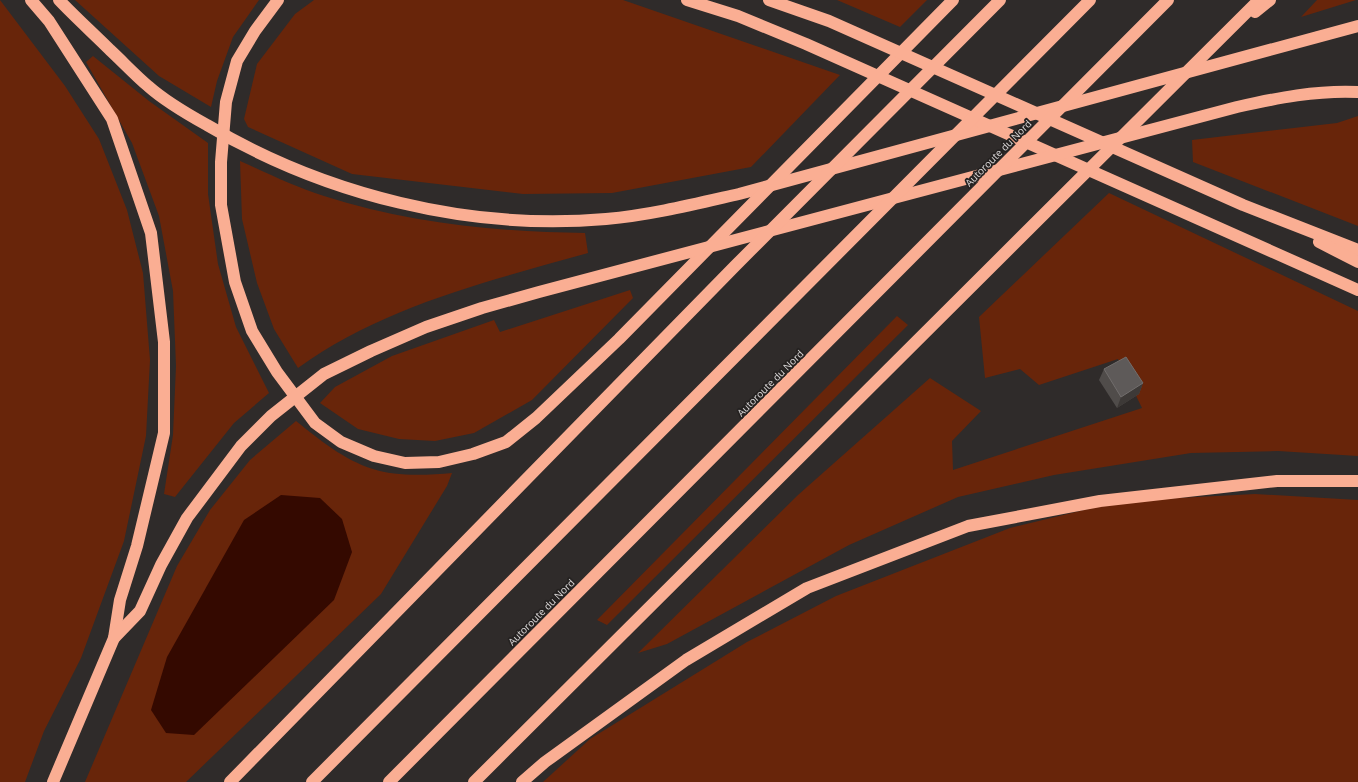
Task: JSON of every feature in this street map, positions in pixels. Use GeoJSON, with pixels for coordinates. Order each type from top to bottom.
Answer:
{"type":"FeatureCollection","features":[{"type":"Feature","properties":{"kind":"highway"},"geometry":{"type":"LineString","coordinates":[[31,0],[49,21],[112,119],[151,233],[164,342],[164,433],[137,546],[120,600],[114,638],[53,782]]}},
{"type":"Feature","properties":{"kind":"highway"},"geometry":{"type":"LineString","coordinates":[[59,0],[148,87],[183,111],[220,133],[257,152],[296,169],[345,187],[389,200],[448,212],[500,218],[538,220],[605,219],[647,214],[739,194],[1358,26]]}},
{"type":"Feature","properties":{"kind":"highway"},"geometry":{"type":"LineString","coordinates":[[278,0],[255,31],[238,61],[226,102],[220,162],[220,205],[235,282],[252,331],[277,372],[315,423],[341,442],[374,456],[405,463],[439,462],[473,454],[506,442],[536,418],[619,339],[953,0]]}},
{"type":"Feature","properties":{"kind":"highway"},"geometry":{"type":"LineString","coordinates":[[687,0],[738,16],[806,44],[1358,290]]}},
{"type":"Feature","properties":{"kind":"highway"},"geometry":{"type":"LineString","coordinates":[[769,0],[829,21],[1243,205],[1358,250]]}},
{"type":"Feature","properties":{"kind":"highway"},"geometry":{"type":"LineString","coordinates":[[230,782],[740,260],[1000,0]]}},
{"type":"Feature","properties":{"kind":"highway"},"geometry":{"type":"LineString","coordinates":[[312,782],[1090,0]]}},
{"type":"Feature","properties":{"kind":"highway","name":"Autoroute du Nord"},"geometry":{"type":"LineString","coordinates":[[389,782],[1168,0]]}},
{"type":"Feature","properties":{"kind":"highway"},"geometry":{"type":"LineString","coordinates":[[474,782],[1259,0]]}},
{"type":"Feature","properties":{"kind":"highway"},"geometry":{"type":"LineString","coordinates":[[1224,36],[1270,0]]}},
{"type":"Feature","properties":{"kind":"highway"},"geometry":{"type":"LineString","coordinates":[[114,638],[140,611],[161,565],[187,518],[241,446],[271,416],[324,374],[371,351],[426,327],[482,308],[1237,107],[1272,99],[1341,91],[1358,92]]}},
{"type":"Feature","properties":{"kind":"highway"},"geometry":{"type":"LineString","coordinates":[[1243,205],[1358,262]]}},
{"type":"Feature","properties":{"kind":"highway"},"geometry":{"type":"LineString","coordinates":[[522,782],[545,762],[686,660],[807,588],[968,526],[1100,501],[1277,481],[1358,481]]}},
{"type":"Feature","properties":{"kind":"shaded area"},"geometry":{"type":"Polygon","coordinates":[[[0,0],[65,86],[99,139],[127,210],[143,273],[150,360],[146,436],[124,541],[81,658],[44,731],[25,782],[0,782],[0,0]]]}},
{"type":"Feature","properties":{"kind":"shaded area"},"geometry":{"type":"Polygon","coordinates":[[[75,0],[259,0],[233,37],[217,81],[211,107],[159,76],[75,0]]]}},
{"type":"Feature","properties":{"kind":"shaded area"},"geometry":{"type":"Polygon","coordinates":[[[314,0],[623,0],[840,75],[751,167],[612,193],[523,194],[352,174],[248,127],[244,119],[257,64],[295,14],[314,0]]]}},
{"type":"Feature","properties":{"kind":"shaded area"},"geometry":{"type":"Polygon","coordinates":[[[837,0],[927,0],[900,27],[837,0]]]}},
{"type":"Feature","properties":{"kind":"shaded area"},"geometry":{"type":"Polygon","coordinates":[[[1317,0],[1356,0],[1301,17],[1317,0]]]}},
{"type":"Feature","properties":{"kind":"shaded area"},"geometry":{"type":"Polygon","coordinates":[[[93,56],[149,101],[208,143],[208,194],[218,264],[236,327],[269,393],[234,423],[175,497],[164,494],[173,435],[176,366],[173,291],[159,216],[132,143],[86,62],[93,56]]]}},
{"type":"Feature","properties":{"kind":"shaded area"},"geometry":{"type":"Polygon","coordinates":[[[1358,116],[1358,226],[1193,162],[1192,140],[1337,123],[1358,116]]]}},
{"type":"Feature","properties":{"kind":"shaded area"},"geometry":{"type":"Polygon","coordinates":[[[240,161],[281,180],[313,192],[387,213],[486,228],[519,231],[585,233],[588,253],[475,285],[401,312],[365,328],[331,346],[298,368],[274,329],[257,283],[242,219],[240,161]]]}},
{"type":"Feature","properties":{"kind":"shaded area"},"geometry":{"type":"Polygon","coordinates":[[[1109,193],[1358,311],[1358,456],[1278,451],[1191,453],[1054,475],[958,497],[849,545],[667,644],[638,653],[798,495],[930,378],[981,411],[952,441],[953,470],[1142,408],[1118,359],[1039,385],[1020,369],[985,378],[979,317],[1109,193]]]}},
{"type":"Feature","properties":{"kind":"shaded area"},"geometry":{"type":"Polygon","coordinates":[[[630,290],[633,298],[532,400],[474,433],[435,441],[399,439],[358,429],[320,403],[335,387],[392,356],[494,320],[500,332],[630,290]]]}},
{"type":"Feature","properties":{"kind":"shaded area"},"geometry":{"type":"Polygon","coordinates":[[[897,316],[908,325],[607,625],[597,620],[897,316]]]}},
{"type":"Feature","properties":{"kind":"shaded area"},"geometry":{"type":"Polygon","coordinates":[[[296,421],[342,455],[362,465],[382,472],[423,475],[452,473],[447,486],[381,594],[186,782],[85,782],[177,566],[210,510],[250,460],[296,421]]]}},
{"type":"Feature","properties":{"kind":"shaded area"},"geometry":{"type":"Polygon","coordinates":[[[1255,494],[1358,500],[1358,782],[543,782],[590,739],[747,642],[836,596],[1010,528],[1121,501],[1255,494]]]}},
{"type":"Feature","properties":{"kind":"shaded area"},"geometry":{"type":"Polygon","coordinates":[[[281,495],[320,498],[342,519],[352,552],[334,600],[194,735],[166,733],[151,710],[167,657],[244,520],[281,495]]]}},
{"type":"Feature","properties":{"kind":"building"},"geometry":{"type":"Polygon","coordinates":[[[1126,357],[1143,383],[1121,397],[1104,369],[1126,357]]]}}]}
